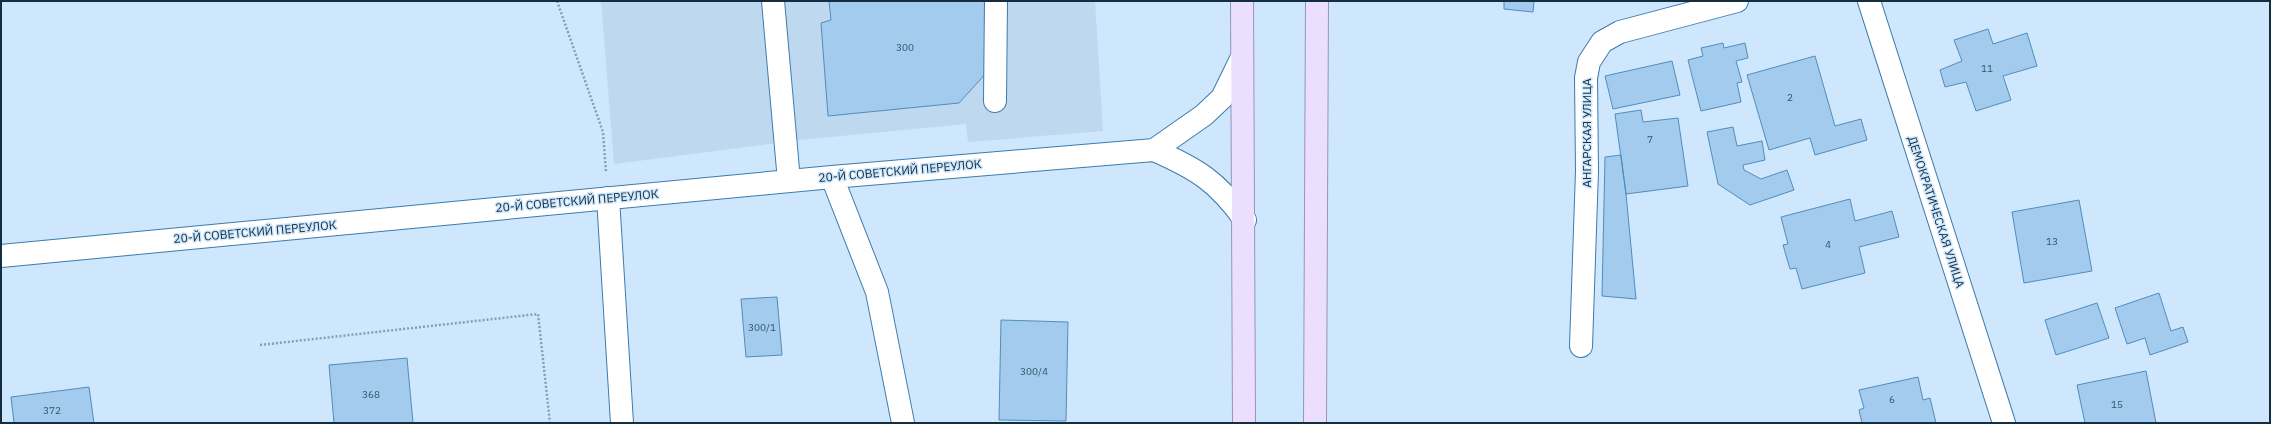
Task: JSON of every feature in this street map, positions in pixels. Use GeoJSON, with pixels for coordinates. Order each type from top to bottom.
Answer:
{"type":"FeatureCollection","features":[{"type":"Feature","properties":{"kind":"main road"},"geometry":{"type":"LineString","coordinates":[[1242,1],[1244,423]]}},
{"type":"Feature","properties":{"kind":"main road"},"geometry":{"type":"LineString","coordinates":[[1315,423],[1317,1]]}},
{"type":"Feature","properties":{"kind":"street"},"geometry":{"type":"LineString","coordinates":[[774,1],[789,181]]}},
{"type":"Feature","properties":{"kind":"street"},"geometry":{"type":"LineString","coordinates":[[995,101],[996,1]]}},
{"type":"Feature","properties":{"kind":"street","name":"АНГАРСКАЯ УЛИЦА"},"geometry":{"type":"LineString","coordinates":[[1581,346],[1587,171],[1586,78],[1589,62],[1602,42],[1620,32],[1737,1]]}},
{"type":"Feature","properties":{"kind":"street","name":"ДЕМОКРАТИЧЕСКАЯ УЛИЦА"},"geometry":{"type":"LineString","coordinates":[[1869,1],[2004,423]]}},
{"type":"Feature","properties":{"kind":"street"},"geometry":{"type":"LineString","coordinates":[[1154,150],[1204,115],[1222,98],[1242,57]]}},
{"type":"Feature","properties":{"kind":"street","name":"20-Й СОВЕТСКИЙ ПЕРЕУЛОК"},"geometry":{"type":"LineString","coordinates":[[1,256],[832,176],[1154,150]]}},
{"type":"Feature","properties":{"kind":"street"},"geometry":{"type":"LineString","coordinates":[[1154,150],[1191,166],[1214,182],[1244,220]]}},
{"type":"Feature","properties":{"kind":"street"},"geometry":{"type":"LineString","coordinates":[[832,176],[877,292],[903,423]]}},
{"type":"Feature","properties":{"kind":"street"},"geometry":{"type":"LineString","coordinates":[[608,198],[622,423]]}},
{"type":"Feature","properties":{"kind":"path"},"geometry":{"type":"LineString","coordinates":[[557,1],[603,132],[608,198]]}},
{"type":"Feature","properties":{"kind":"path"},"geometry":{"type":"LineString","coordinates":[[260,345],[538,314],[550,423]]}},
{"type":"Feature","properties":{"kind":"shaded area"},"geometry":{"type":"Polygon","coordinates":[[[601,1],[1095,1],[1103,131],[968,142],[966,124],[800,140],[614,164],[601,1]]]}},
{"type":"Feature","properties":{"kind":"building"},"geometry":{"type":"Polygon","coordinates":[[[829,1],[985,1],[989,70],[959,103],[828,116],[821,23],[831,20],[829,1]]]}},
{"type":"Feature","properties":{"kind":"building"},"geometry":{"type":"Polygon","coordinates":[[[1504,1],[1534,1],[1533,12],[1504,9],[1504,1]]]}},
{"type":"Feature","properties":{"kind":"building"},"geometry":{"type":"Polygon","coordinates":[[[1988,29],[1993,44],[2027,33],[2037,66],[2003,76],[2011,100],[1976,111],[1966,82],[1945,87],[1940,70],[1962,61],[1954,40],[1988,29]]]}},
{"type":"Feature","properties":{"kind":"building"},"geometry":{"type":"Polygon","coordinates":[[[1723,43],[1724,48],[1745,43],[1748,58],[1736,61],[1742,82],[1737,83],[1741,102],[1701,111],[1688,60],[1703,56],[1701,48],[1723,43]]]}},
{"type":"Feature","properties":{"kind":"building"},"geometry":{"type":"Polygon","coordinates":[[[1815,56],[1835,126],[1861,119],[1867,140],[1815,155],[1810,138],[1769,150],[1747,75],[1815,56]]]}},
{"type":"Feature","properties":{"kind":"building"},"geometry":{"type":"Polygon","coordinates":[[[1672,61],[1680,95],[1613,109],[1605,76],[1672,61]]]}},
{"type":"Feature","properties":{"kind":"building"},"geometry":{"type":"Polygon","coordinates":[[[1641,110],[1643,122],[1678,118],[1688,186],[1626,194],[1615,114],[1641,110]]]}},
{"type":"Feature","properties":{"kind":"building"},"geometry":{"type":"Polygon","coordinates":[[[1733,127],[1737,146],[1762,141],[1765,160],[1743,165],[1744,170],[1761,179],[1787,170],[1794,190],[1750,205],[1718,184],[1707,132],[1733,127]]]}},
{"type":"Feature","properties":{"kind":"building"},"geometry":{"type":"Polygon","coordinates":[[[1621,155],[1636,299],[1602,296],[1605,157],[1621,155]]]}},
{"type":"Feature","properties":{"kind":"building"},"geometry":{"type":"Polygon","coordinates":[[[1850,199],[1855,221],[1892,211],[1899,237],[1859,247],[1865,273],[1802,289],[1796,268],[1790,269],[1783,245],[1788,244],[1781,217],[1850,199]]]}},
{"type":"Feature","properties":{"kind":"building"},"geometry":{"type":"Polygon","coordinates":[[[2079,200],[2092,271],[2024,283],[2012,212],[2079,200]]]}},
{"type":"Feature","properties":{"kind":"building"},"geometry":{"type":"Polygon","coordinates":[[[2159,293],[2171,331],[2183,327],[2188,342],[2150,355],[2145,338],[2127,344],[2115,308],[2159,293]]]}},
{"type":"Feature","properties":{"kind":"building"},"geometry":{"type":"Polygon","coordinates":[[[777,297],[782,355],[746,357],[741,299],[777,297]]]}},
{"type":"Feature","properties":{"kind":"building"},"geometry":{"type":"Polygon","coordinates":[[[2097,303],[2109,338],[2056,355],[2045,320],[2097,303]]]}},
{"type":"Feature","properties":{"kind":"building"},"geometry":{"type":"Polygon","coordinates":[[[1001,320],[1068,322],[1066,421],[999,420],[1001,320]]]}},
{"type":"Feature","properties":{"kind":"building"},"geometry":{"type":"Polygon","coordinates":[[[407,358],[413,423],[334,423],[329,365],[407,358]]]}},
{"type":"Feature","properties":{"kind":"building"},"geometry":{"type":"Polygon","coordinates":[[[2146,371],[2156,423],[2085,423],[2077,385],[2146,371]]]}},
{"type":"Feature","properties":{"kind":"building"},"geometry":{"type":"Polygon","coordinates":[[[1918,377],[1923,400],[1930,398],[1936,423],[1862,423],[1859,410],[1864,408],[1859,390],[1918,377]]]}},
{"type":"Feature","properties":{"kind":"building"},"geometry":{"type":"Polygon","coordinates":[[[89,387],[94,423],[14,423],[11,397],[89,387]]]}}]}
